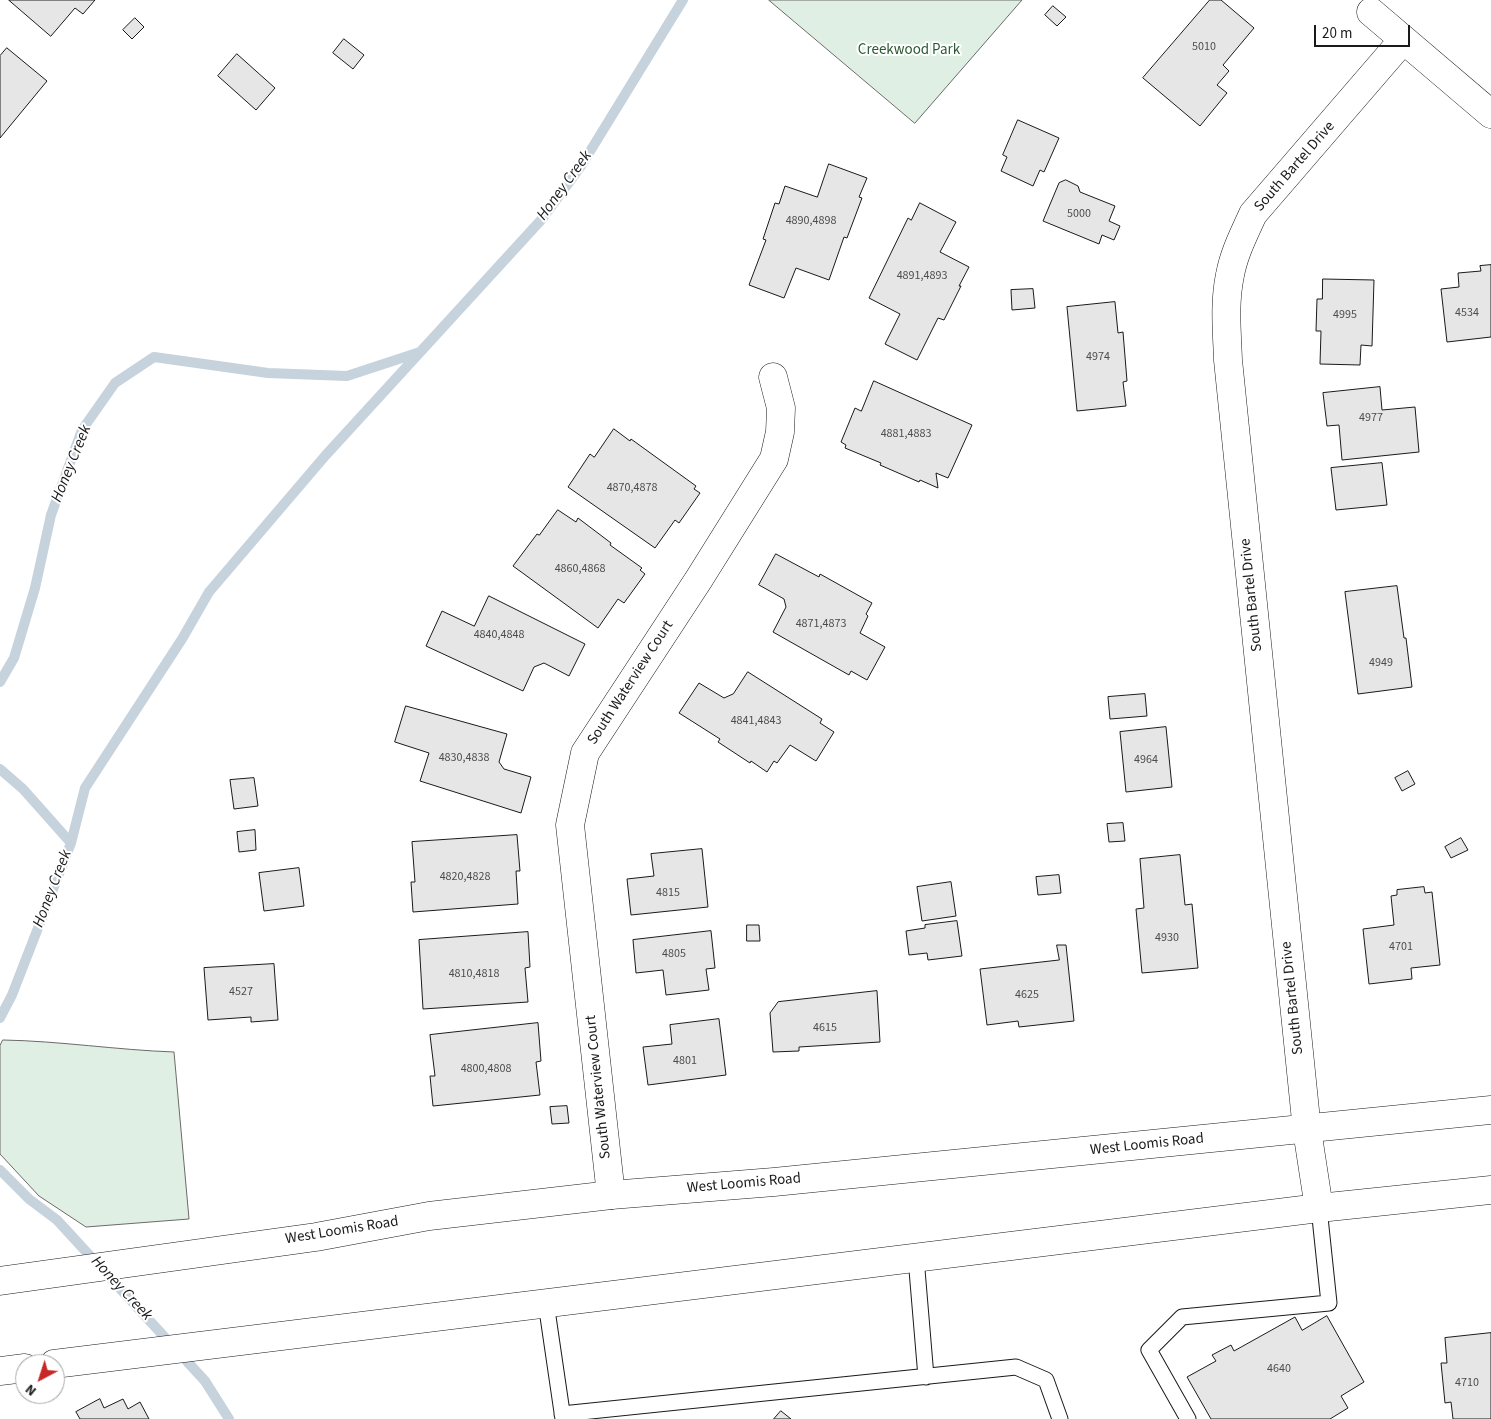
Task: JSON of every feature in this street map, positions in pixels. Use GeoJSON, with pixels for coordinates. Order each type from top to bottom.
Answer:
{"type":"FeatureCollection","features":[{"type":"Feature","properties":{"kind":"main road"},"geometry":{"type":"LineString","coordinates":[[1371,12],[1491,114]]}},
{"type":"Feature","properties":{"kind":"main road","name":"South Bartel Drive"},"geometry":{"type":"LineString","coordinates":[[1319,1208],[1307,1130],[1230,380],[1226,314],[1230,275],[1238,245],[1254,214],[1403,40]]}},
{"type":"Feature","properties":{"kind":"main road","name":"South Waterview Court"},"geometry":{"type":"LineString","coordinates":[[611,1195],[570,825],[585,753],[699,579],[774,459],[780,432],[781,408],[773,377]]}},
{"type":"Feature","properties":{"kind":"main road","name":"West Loomis Road"},"geometry":{"type":"LineString","coordinates":[[0,1281],[316,1237],[429,1216],[611,1195],[774,1182],[1307,1130],[1491,1110]]}},
{"type":"Feature","properties":{"kind":"main road"},"geometry":{"type":"LineString","coordinates":[[65,1363],[1319,1208],[1491,1190]]}},
{"type":"Feature","properties":{"kind":"main road"},"geometry":{"type":"LineString","coordinates":[[0,1370],[15,1369]]}},
{"type":"Feature","properties":{"kind":"lane"},"geometry":{"type":"LineString","coordinates":[[1188,1419],[1149,1350],[1182,1317],[1329,1303],[1319,1208]]}},
{"type":"Feature","properties":{"kind":"lane"},"geometry":{"type":"LineString","coordinates":[[916,1258],[926,1377]]}},
{"type":"Feature","properties":{"kind":"lane"},"geometry":{"type":"LineString","coordinates":[[546,1304],[563,1417],[1016,1367],[1046,1380],[1060,1419]]}},
{"type":"Feature","properties":{"kind":"green space","name":"Creekwood Park"},"geometry":{"type":"Polygon","coordinates":[[[769,0],[1022,0],[915,123],[769,0]]]}},
{"type":"Feature","properties":{"kind":"green space"},"geometry":{"type":"Polygon","coordinates":[[[3,1040],[174,1052],[189,1219],[86,1227],[39,1196],[0,1154],[0,1046],[3,1040]]]}},
{"type":"Feature","properties":{"kind":"building"},"geometry":{"type":"Polygon","coordinates":[[[9,0],[95,0],[83,14],[75,8],[51,36],[9,0]]]}},
{"type":"Feature","properties":{"kind":"building"},"geometry":{"type":"Polygon","coordinates":[[[1210,0],[1221,0],[1254,28],[1223,65],[1229,71],[1217,85],[1227,93],[1200,126],[1143,78],[1210,0]]]}},
{"type":"Feature","properties":{"kind":"building"},"geometry":{"type":"Polygon","coordinates":[[[1053,6],[1066,17],[1057,26],[1045,15],[1053,6]]]}},
{"type":"Feature","properties":{"kind":"building"},"geometry":{"type":"Polygon","coordinates":[[[135,18],[144,27],[132,39],[123,30],[135,18]]]}},
{"type":"Feature","properties":{"kind":"building"},"geometry":{"type":"Polygon","coordinates":[[[344,39],[364,55],[353,69],[333,53],[344,39]]]}},
{"type":"Feature","properties":{"kind":"building"},"geometry":{"type":"Polygon","coordinates":[[[7,48],[47,81],[0,138],[0,56],[7,48]]]}},
{"type":"Feature","properties":{"kind":"building"},"geometry":{"type":"Polygon","coordinates":[[[237,54],[275,88],[256,110],[218,76],[237,54]]]}},
{"type":"Feature","properties":{"kind":"building"},"geometry":{"type":"Polygon","coordinates":[[[1018,120],[1059,138],[1044,172],[1040,170],[1033,186],[1001,171],[1007,157],[1003,155],[1018,120]]]}},
{"type":"Feature","properties":{"kind":"building"},"geometry":{"type":"Polygon","coordinates":[[[829,164],[867,178],[859,197],[862,198],[847,238],[844,237],[829,280],[796,268],[784,298],[749,285],[766,240],[763,239],[775,203],[779,204],[785,186],[817,197],[829,164]]]}},
{"type":"Feature","properties":{"kind":"building"},"geometry":{"type":"Polygon","coordinates":[[[1066,180],[1078,186],[1080,192],[1115,206],[1109,221],[1120,226],[1114,240],[1102,235],[1099,244],[1043,221],[1059,183],[1066,180]]]}},
{"type":"Feature","properties":{"kind":"building"},"geometry":{"type":"Polygon","coordinates":[[[920,203],[956,222],[940,252],[969,267],[944,320],[938,318],[917,360],[885,344],[900,314],[869,298],[908,218],[911,220],[920,203]]]}},
{"type":"Feature","properties":{"kind":"building"},"geometry":{"type":"Polygon","coordinates":[[[1491,265],[1491,337],[1447,342],[1441,289],[1459,287],[1458,273],[1481,271],[1480,266],[1491,265]]]}},
{"type":"Feature","properties":{"kind":"building"},"geometry":{"type":"Polygon","coordinates":[[[1323,279],[1374,280],[1372,346],[1361,345],[1360,365],[1320,364],[1321,331],[1316,331],[1317,299],[1322,299],[1323,279]]]}},
{"type":"Feature","properties":{"kind":"building"},"geometry":{"type":"Polygon","coordinates":[[[1033,289],[1035,308],[1012,310],[1011,290],[1033,289]]]}},
{"type":"Feature","properties":{"kind":"building"},"geometry":{"type":"Polygon","coordinates":[[[1115,302],[1118,333],[1123,332],[1127,381],[1123,382],[1126,406],[1077,411],[1067,307],[1115,302]]]}},
{"type":"Feature","properties":{"kind":"building"},"geometry":{"type":"Polygon","coordinates":[[[874,381],[972,425],[948,478],[936,473],[938,488],[880,465],[881,463],[845,448],[846,445],[841,442],[855,408],[861,411],[874,381]]]}},
{"type":"Feature","properties":{"kind":"building"},"geometry":{"type":"Polygon","coordinates":[[[1380,387],[1382,410],[1415,407],[1419,452],[1342,460],[1339,425],[1327,426],[1323,393],[1380,387]]]}},
{"type":"Feature","properties":{"kind":"building"},"geometry":{"type":"Polygon","coordinates":[[[614,429],[696,486],[694,489],[700,493],[679,523],[675,520],[655,548],[568,487],[590,454],[594,457],[614,429]]]}},
{"type":"Feature","properties":{"kind":"building"},"geometry":{"type":"Polygon","coordinates":[[[1382,463],[1387,505],[1336,510],[1331,468],[1382,463]]]}},
{"type":"Feature","properties":{"kind":"building"},"geometry":{"type":"Polygon","coordinates":[[[558,510],[576,522],[578,518],[611,543],[610,545],[642,568],[640,570],[645,574],[624,603],[618,599],[598,628],[513,566],[558,510]]]}},
{"type":"Feature","properties":{"kind":"building"},"geometry":{"type":"Polygon","coordinates":[[[776,554],[819,577],[820,574],[872,603],[860,633],[885,647],[867,680],[851,671],[849,675],[773,632],[786,607],[784,599],[759,585],[776,554]]]}},
{"type":"Feature","properties":{"kind":"building"},"geometry":{"type":"Polygon","coordinates":[[[1397,586],[1412,687],[1358,694],[1345,592],[1397,586]]]}},
{"type":"Feature","properties":{"kind":"building"},"geometry":{"type":"Polygon","coordinates":[[[489,596],[585,644],[569,676],[544,663],[534,667],[523,691],[426,646],[442,611],[474,626],[489,596]]]}},
{"type":"Feature","properties":{"kind":"building"},"geometry":{"type":"Polygon","coordinates":[[[748,672],[822,719],[820,723],[834,732],[816,761],[790,745],[777,763],[774,761],[767,772],[718,742],[720,739],[679,713],[699,683],[724,698],[733,694],[748,672]]]}},
{"type":"Feature","properties":{"kind":"building"},"geometry":{"type":"Polygon","coordinates":[[[1145,694],[1147,716],[1110,719],[1108,697],[1145,694]]]}},
{"type":"Feature","properties":{"kind":"building"},"geometry":{"type":"Polygon","coordinates":[[[406,706],[507,734],[499,762],[504,769],[531,777],[521,813],[420,781],[429,753],[395,742],[406,706]]]}},
{"type":"Feature","properties":{"kind":"building"},"geometry":{"type":"Polygon","coordinates":[[[1166,727],[1172,787],[1126,792],[1120,732],[1166,727]]]}},
{"type":"Feature","properties":{"kind":"building"},"geometry":{"type":"Polygon","coordinates":[[[1408,771],[1415,784],[1402,791],[1395,778],[1408,771]]]}},
{"type":"Feature","properties":{"kind":"building"},"geometry":{"type":"Polygon","coordinates":[[[254,778],[258,806],[234,809],[230,780],[254,778]]]}},
{"type":"Feature","properties":{"kind":"building"},"geometry":{"type":"Polygon","coordinates":[[[1123,823],[1125,841],[1109,842],[1107,824],[1123,823]]]}},
{"type":"Feature","properties":{"kind":"building"},"geometry":{"type":"Polygon","coordinates":[[[255,830],[256,850],[239,852],[237,832],[255,830]]]}},
{"type":"Feature","properties":{"kind":"building"},"geometry":{"type":"Polygon","coordinates":[[[517,835],[520,871],[516,871],[518,904],[413,912],[411,882],[415,882],[412,842],[517,835]]]}},
{"type":"Feature","properties":{"kind":"building"},"geometry":{"type":"Polygon","coordinates":[[[1461,838],[1468,850],[1451,858],[1445,847],[1461,838]]]}},
{"type":"Feature","properties":{"kind":"building"},"geometry":{"type":"Polygon","coordinates":[[[702,849],[708,907],[631,915],[627,879],[654,876],[651,854],[702,849]]]}},
{"type":"Feature","properties":{"kind":"building"},"geometry":{"type":"Polygon","coordinates":[[[1180,855],[1185,905],[1192,904],[1198,968],[1142,973],[1136,909],[1144,908],[1140,859],[1180,855]]]}},
{"type":"Feature","properties":{"kind":"building"},"geometry":{"type":"Polygon","coordinates":[[[299,868],[304,906],[264,911],[259,873],[299,868]]]}},
{"type":"Feature","properties":{"kind":"building"},"geometry":{"type":"Polygon","coordinates":[[[1059,875],[1061,893],[1038,895],[1036,877],[1059,875]]]}},
{"type":"Feature","properties":{"kind":"building"},"geometry":{"type":"Polygon","coordinates":[[[951,882],[956,916],[922,921],[917,887],[951,882]]]}},
{"type":"Feature","properties":{"kind":"building"},"geometry":{"type":"Polygon","coordinates":[[[1424,887],[1425,893],[1432,892],[1440,965],[1411,968],[1412,979],[1369,984],[1363,929],[1394,925],[1391,896],[1397,895],[1397,890],[1424,887]]]}},
{"type":"Feature","properties":{"kind":"building"},"geometry":{"type":"Polygon","coordinates":[[[957,921],[962,956],[928,960],[927,953],[909,955],[906,931],[925,928],[925,925],[957,921]]]}},
{"type":"Feature","properties":{"kind":"building"},"geometry":{"type":"Polygon","coordinates":[[[747,925],[759,925],[760,941],[747,941],[747,925]]]}},
{"type":"Feature","properties":{"kind":"building"},"geometry":{"type":"Polygon","coordinates":[[[711,931],[715,968],[706,969],[709,990],[666,995],[663,970],[636,973],[633,940],[711,931]]]}},
{"type":"Feature","properties":{"kind":"building"},"geometry":{"type":"Polygon","coordinates":[[[528,932],[530,967],[525,968],[528,1002],[423,1009],[419,940],[528,932]]]}},
{"type":"Feature","properties":{"kind":"building"},"geometry":{"type":"Polygon","coordinates":[[[1057,945],[1066,945],[1074,1021],[1019,1027],[1018,1021],[987,1025],[980,969],[1059,960],[1057,945]]]}},
{"type":"Feature","properties":{"kind":"building"},"geometry":{"type":"Polygon","coordinates":[[[274,964],[278,1020],[251,1022],[251,1017],[208,1020],[204,968],[274,964]]]}},
{"type":"Feature","properties":{"kind":"building"},"geometry":{"type":"Polygon","coordinates":[[[877,991],[880,1042],[799,1047],[799,1051],[773,1052],[770,1013],[778,1002],[877,991]]]}},
{"type":"Feature","properties":{"kind":"building"},"geometry":{"type":"Polygon","coordinates":[[[719,1019],[726,1075],[648,1085],[643,1047],[672,1044],[670,1025],[719,1019]]]}},
{"type":"Feature","properties":{"kind":"building"},"geometry":{"type":"Polygon","coordinates":[[[538,1023],[541,1061],[536,1062],[540,1095],[433,1106],[430,1076],[435,1076],[430,1035],[538,1023]]]}},
{"type":"Feature","properties":{"kind":"building"},"geometry":{"type":"Polygon","coordinates":[[[567,1106],[569,1123],[552,1124],[550,1107],[567,1106]]]}},
{"type":"Feature","properties":{"kind":"building"},"geometry":{"type":"Polygon","coordinates":[[[1327,1316],[1364,1382],[1341,1396],[1348,1408],[1330,1419],[1211,1419],[1187,1377],[1216,1361],[1212,1355],[1231,1345],[1234,1351],[1295,1317],[1302,1330],[1327,1316]]]}},
{"type":"Feature","properties":{"kind":"building"},"geometry":{"type":"Polygon","coordinates":[[[1491,1333],[1491,1419],[1453,1419],[1451,1402],[1445,1403],[1441,1363],[1447,1363],[1445,1338],[1491,1333]]]}},
{"type":"Feature","properties":{"kind":"building"},"geometry":{"type":"Polygon","coordinates":[[[100,1399],[104,1408],[123,1399],[128,1409],[140,1402],[149,1419],[80,1419],[76,1412],[100,1399]]]}},
{"type":"Feature","properties":{"kind":"building"},"geometry":{"type":"Polygon","coordinates":[[[781,1411],[791,1419],[774,1419],[781,1411]]]}},
{"type":"Feature","properties":{"kind":"waterway","name":"Honey Creek"},"geometry":{"type":"LineString","coordinates":[[0,1018],[12,995],[71,843],[85,788],[182,639],[209,592],[325,456],[542,219],[581,166],[683,0]]}},
{"type":"Feature","properties":{"kind":"waterway","name":"Honey Creek"},"geometry":{"type":"LineString","coordinates":[[0,682],[14,658],[35,588],[51,515],[82,430],[115,383],[154,357],[268,373],[347,376],[420,352]]}},
{"type":"Feature","properties":{"kind":"waterway","name":"Honey Creek"},"geometry":{"type":"LineString","coordinates":[[0,769],[23,789],[71,843]]}},
{"type":"Feature","properties":{"kind":"waterway","name":"Honey Creek"},"geometry":{"type":"LineString","coordinates":[[0,1170],[29,1199],[57,1220],[205,1381],[229,1419]]}}]}
